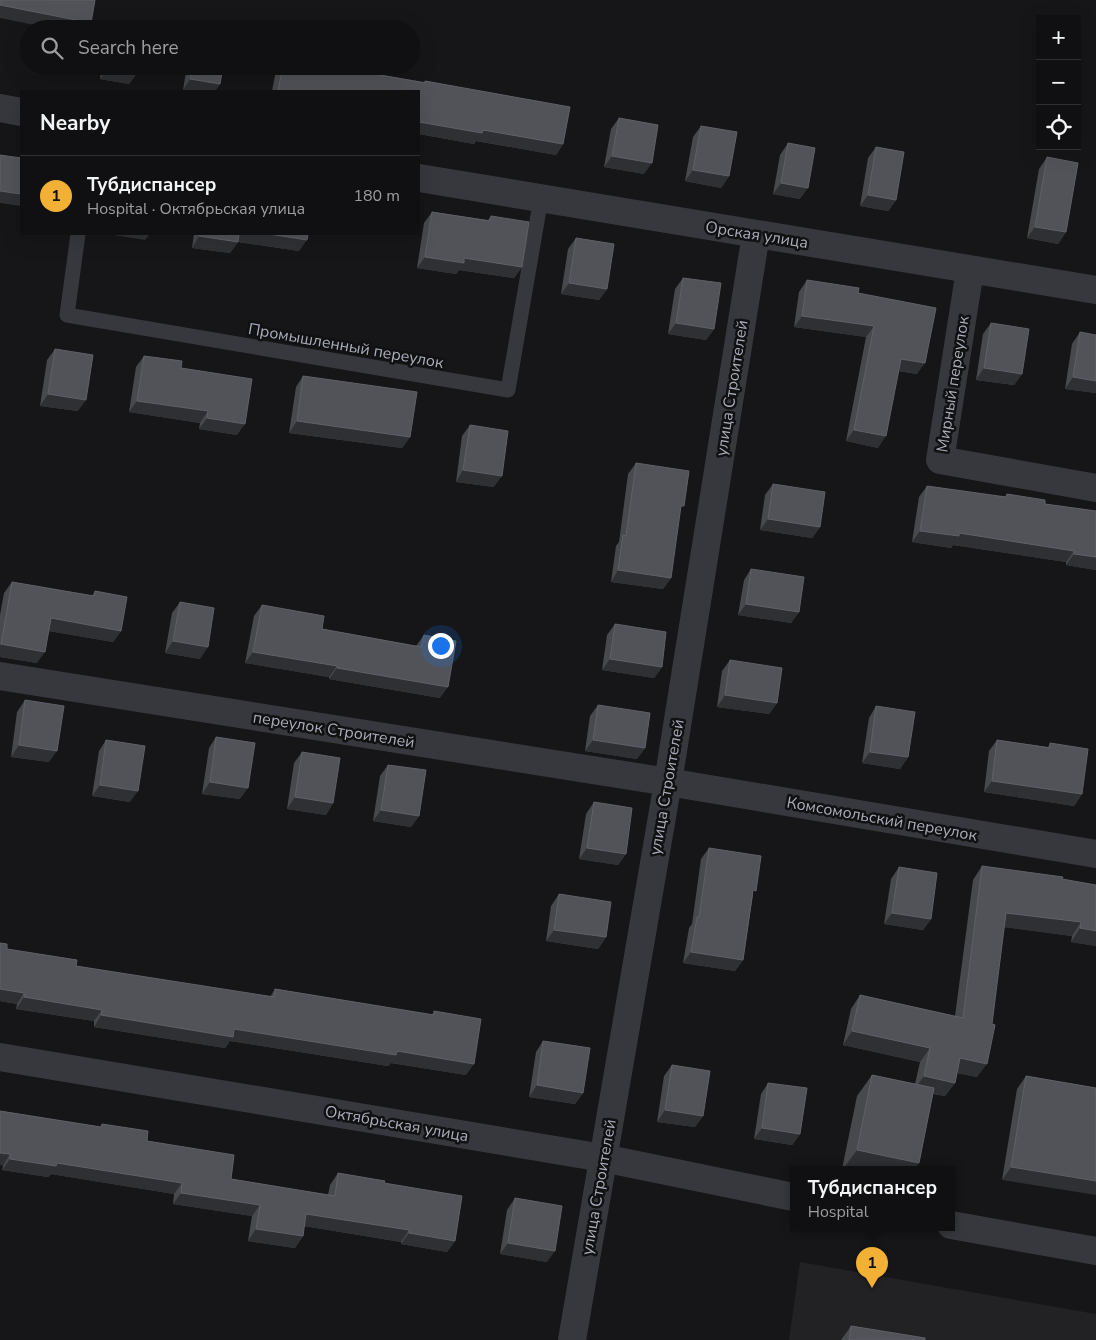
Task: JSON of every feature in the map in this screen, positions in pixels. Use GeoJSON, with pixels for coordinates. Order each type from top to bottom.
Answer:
{"type":"FeatureCollection","features":[{"type":"Feature","properties":{"kind":"street"},"geometry":{"type":"LineString","coordinates":[[0,108],[20,112]]}},
{"type":"Feature","properties":{"kind":"street","name":"Орская улица"},"geometry":{"type":"LineString","coordinates":[[420,178],[1096,290]]}},
{"type":"Feature","properties":{"kind":"street","name":"улица Строителей"},"geometry":{"type":"LineString","coordinates":[[572,1340],[668,782],[756,234]]}},
{"type":"Feature","properties":{"kind":"street","name":"Мирный переулок"},"geometry":{"type":"LineString","coordinates":[[970,270],[940,460],[1096,488]]}},
{"type":"Feature","properties":{"kind":"street","name":"переулок Строителей"},"geometry":{"type":"LineString","coordinates":[[0,676],[668,782]]}},
{"type":"Feature","properties":{"kind":"street","name":"Комсомольский переулок"},"geometry":{"type":"LineString","coordinates":[[668,782],[1096,854]]}},
{"type":"Feature","properties":{"kind":"street","name":"Октябрьская улица"},"geometry":{"type":"LineString","coordinates":[[0,1057],[603,1158],[790,1196]]}},
{"type":"Feature","properties":{"kind":"street"},"geometry":{"type":"LineString","coordinates":[[955,1226],[1096,1251]]}},
{"type":"Feature","properties":{"kind":"lane","name":"Промышленный переулок"},"geometry":{"type":"LineString","coordinates":[[78,235],[67,315],[508,390],[540,198]]}},
{"type":"Feature","properties":{"kind":"shaded area"},"geometry":{"type":"Polygon","coordinates":[[[800,1262],[1096,1314],[1096,1340],[789,1340],[800,1262]]]}},
{"type":"Feature","properties":{"kind":"building"},"geometry":{"type":"Polygon","coordinates":[[[0,0],[95,0],[92,20],[76,20],[0,5],[0,0]]]}},
{"type":"Feature","properties":{"kind":"building"},"geometry":{"type":"Polygon","coordinates":[[[191,75],[222,75],[220,84],[190,79],[191,75]]]}},
{"type":"Feature","properties":{"kind":"building"},"geometry":{"type":"Polygon","coordinates":[[[281,75],[380,75],[425,83],[425,81],[570,107],[563,144],[483,130],[482,133],[420,122],[420,90],[278,90],[281,75]]]}},
{"type":"Feature","properties":{"kind":"building"},"geometry":{"type":"Polygon","coordinates":[[[619,118],[658,125],[652,163],[612,156],[619,118]]]}},
{"type":"Feature","properties":{"kind":"building"},"geometry":{"type":"Polygon","coordinates":[[[701,126],[737,132],[729,176],[693,170],[701,126]]]}},
{"type":"Feature","properties":{"kind":"building"},"geometry":{"type":"Polygon","coordinates":[[[788,143],[815,148],[808,188],[781,183],[788,143]]]}},
{"type":"Feature","properties":{"kind":"building"},"geometry":{"type":"Polygon","coordinates":[[[876,147],[904,152],[896,200],[868,195],[876,147]]]}},
{"type":"Feature","properties":{"kind":"building"},"geometry":{"type":"Polygon","coordinates":[[[0,155],[20,158],[20,194],[0,191],[0,155]]]}},
{"type":"Feature","properties":{"kind":"building"},"geometry":{"type":"Polygon","coordinates":[[[1047,157],[1078,163],[1066,232],[1035,227],[1047,157]]]}},
{"type":"Feature","properties":{"kind":"building"},"geometry":{"type":"Polygon","coordinates":[[[432,212],[490,221],[491,216],[529,222],[522,267],[464,258],[464,263],[425,257],[432,212]]]}},
{"type":"Feature","properties":{"kind":"building"},"geometry":{"type":"Polygon","coordinates":[[[200,235],[239,235],[238,242],[200,235]]]}},
{"type":"Feature","properties":{"kind":"building"},"geometry":{"type":"Polygon","coordinates":[[[275,235],[308,235],[307,240],[275,235]]]}},
{"type":"Feature","properties":{"kind":"building"},"geometry":{"type":"Polygon","coordinates":[[[576,238],[614,244],[607,289],[569,283],[576,238]]]}},
{"type":"Feature","properties":{"kind":"building"},"geometry":{"type":"Polygon","coordinates":[[[683,278],[721,283],[714,329],[676,323],[683,278]]]}},
{"type":"Feature","properties":{"kind":"building"},"geometry":{"type":"Polygon","coordinates":[[[807,280],[859,288],[858,293],[936,308],[925,363],[901,359],[886,436],[854,430],[874,326],[802,316],[807,280]]]}},
{"type":"Feature","properties":{"kind":"building"},"geometry":{"type":"Polygon","coordinates":[[[991,323],[1029,329],[1022,374],[984,368],[991,323]]]}},
{"type":"Feature","properties":{"kind":"building"},"geometry":{"type":"Polygon","coordinates":[[[1080,332],[1096,335],[1096,381],[1073,377],[1080,332]]]}},
{"type":"Feature","properties":{"kind":"building"},"geometry":{"type":"Polygon","coordinates":[[[55,349],[93,355],[86,400],[48,394],[55,349]]]}},
{"type":"Feature","properties":{"kind":"building"},"geometry":{"type":"Polygon","coordinates":[[[144,356],[182,361],[181,368],[252,379],[245,424],[207,418],[208,411],[137,401],[144,356]]]}},
{"type":"Feature","properties":{"kind":"building"},"geometry":{"type":"Polygon","coordinates":[[[303,376],[417,392],[410,437],[297,421],[303,376]]]}},
{"type":"Feature","properties":{"kind":"building"},"geometry":{"type":"Polygon","coordinates":[[[470,425],[508,431],[502,476],[463,470],[470,425]]]}},
{"type":"Feature","properties":{"kind":"building"},"geometry":{"type":"Polygon","coordinates":[[[636,463],[689,471],[684,506],[681,506],[671,578],[618,570],[623,535],[626,536],[636,463]]]}},
{"type":"Feature","properties":{"kind":"building"},"geometry":{"type":"Polygon","coordinates":[[[773,484],[825,492],[820,527],[768,519],[773,484]]]}},
{"type":"Feature","properties":{"kind":"building"},"geometry":{"type":"Polygon","coordinates":[[[927,486],[1006,497],[1007,494],[1045,500],[1045,504],[1096,511],[1096,557],[1074,554],[1074,551],[959,533],[959,536],[920,531],[927,486]]]}},
{"type":"Feature","properties":{"kind":"building"},"geometry":{"type":"Polygon","coordinates":[[[751,569],[804,577],[799,612],[746,604],[751,569]]]}},
{"type":"Feature","properties":{"kind":"building"},"geometry":{"type":"Polygon","coordinates":[[[12,582],[94,596],[95,591],[127,597],[121,631],[51,618],[45,652],[1,644],[12,582]]]}},
{"type":"Feature","properties":{"kind":"building"},"geometry":{"type":"Polygon","coordinates":[[[180,602],[214,608],[208,647],[173,641],[180,602]]]}},
{"type":"Feature","properties":{"kind":"building"},"geometry":{"type":"Polygon","coordinates":[[[262,605],[324,616],[322,629],[421,647],[424,635],[456,641],[448,687],[253,652],[262,605]]]}},
{"type":"Feature","properties":{"kind":"building"},"geometry":{"type":"Polygon","coordinates":[[[615,624],[666,632],[662,667],[610,659],[615,624]]]}},
{"type":"Feature","properties":{"kind":"building"},"geometry":{"type":"Polygon","coordinates":[[[730,660],[782,668],[777,703],[725,695],[730,660]]]}},
{"type":"Feature","properties":{"kind":"building"},"geometry":{"type":"Polygon","coordinates":[[[25,700],[64,706],[57,751],[19,745],[25,700]]]}},
{"type":"Feature","properties":{"kind":"building"},"geometry":{"type":"Polygon","coordinates":[[[598,705],[650,713],[645,748],[593,740],[598,705]]]}},
{"type":"Feature","properties":{"kind":"building"},"geometry":{"type":"Polygon","coordinates":[[[876,706],[915,712],[908,757],[870,752],[876,706]]]}},
{"type":"Feature","properties":{"kind":"building"},"geometry":{"type":"Polygon","coordinates":[[[216,737],[255,743],[248,788],[210,782],[216,737]]]}},
{"type":"Feature","properties":{"kind":"building"},"geometry":{"type":"Polygon","coordinates":[[[106,740],[145,746],[138,791],[100,785],[106,740]]]}},
{"type":"Feature","properties":{"kind":"building"},"geometry":{"type":"Polygon","coordinates":[[[997,740],[1050,748],[1050,743],[1088,749],[1082,794],[992,781],[997,740]]]}},
{"type":"Feature","properties":{"kind":"building"},"geometry":{"type":"Polygon","coordinates":[[[302,752],[340,758],[333,803],[295,797],[302,752]]]}},
{"type":"Feature","properties":{"kind":"building"},"geometry":{"type":"Polygon","coordinates":[[[388,765],[426,770],[419,816],[381,810],[388,765]]]}},
{"type":"Feature","properties":{"kind":"building"},"geometry":{"type":"Polygon","coordinates":[[[594,802],[632,808],[626,854],[587,848],[594,802]]]}},
{"type":"Feature","properties":{"kind":"building"},"geometry":{"type":"Polygon","coordinates":[[[709,848],[761,856],[756,891],[753,890],[743,960],[691,952],[697,917],[699,917],[709,848]]]}},
{"type":"Feature","properties":{"kind":"building"},"geometry":{"type":"Polygon","coordinates":[[[982,866],[1063,877],[1062,879],[1096,885],[1096,931],[1080,928],[1081,922],[1006,913],[992,1024],[995,1025],[987,1064],[960,1058],[955,1083],[924,1076],[930,1048],[852,1031],[860,995],[963,1018],[982,866]]]}},
{"type":"Feature","properties":{"kind":"building"},"geometry":{"type":"Polygon","coordinates":[[[899,867],[937,873],[931,919],[892,913],[899,867]]]}},
{"type":"Feature","properties":{"kind":"building"},"geometry":{"type":"Polygon","coordinates":[[[559,894],[611,902],[606,937],[554,930],[559,894]]]}},
{"type":"Feature","properties":{"kind":"building"},"geometry":{"type":"Polygon","coordinates":[[[0,943],[7,944],[7,949],[77,960],[76,966],[274,997],[275,989],[434,1015],[434,1011],[481,1019],[474,1064],[397,1051],[396,1055],[234,1029],[233,1037],[101,1015],[102,1010],[24,997],[24,993],[0,989],[0,943]]]}},
{"type":"Feature","properties":{"kind":"building"},"geometry":{"type":"Polygon","coordinates":[[[543,1041],[590,1048],[583,1093],[537,1085],[543,1041]]]}},
{"type":"Feature","properties":{"kind":"building"},"geometry":{"type":"Polygon","coordinates":[[[672,1065],[710,1071],[703,1116],[665,1110],[672,1065]]]}},
{"type":"Feature","properties":{"kind":"building"},"geometry":{"type":"Polygon","coordinates":[[[872,1075],[934,1088],[919,1163],[857,1150],[872,1075]]]}},
{"type":"Feature","properties":{"kind":"building"},"geometry":{"type":"Polygon","coordinates":[[[1026,1076],[1096,1088],[1096,1181],[1011,1167],[1026,1076]]]}},
{"type":"Feature","properties":{"kind":"building"},"geometry":{"type":"Polygon","coordinates":[[[768,1083],[807,1088],[800,1134],[762,1128],[768,1083]]]}},
{"type":"Feature","properties":{"kind":"building"},"geometry":{"type":"Polygon","coordinates":[[[0,1111],[101,1127],[102,1124],[148,1131],[147,1141],[234,1155],[231,1179],[335,1196],[338,1173],[462,1196],[455,1241],[409,1233],[409,1230],[306,1214],[303,1236],[256,1229],[260,1205],[181,1193],[182,1183],[57,1163],[56,1166],[10,1159],[10,1154],[0,1153],[0,1111]]]}},
{"type":"Feature","properties":{"kind":"building"},"geometry":{"type":"Polygon","coordinates":[[[515,1198],[562,1206],[555,1251],[508,1243],[515,1198]]]}},
{"type":"Feature","properties":{"kind":"building"},"geometry":{"type":"Polygon","coordinates":[[[851,1326],[925,1338],[925,1340],[849,1340],[851,1326]]]}},
{"type":"Feature","properties":{"kind":"place","name":"Тубдиспансер"},"geometry":{"type":"Point","coordinates":[872,1288]}}]}
